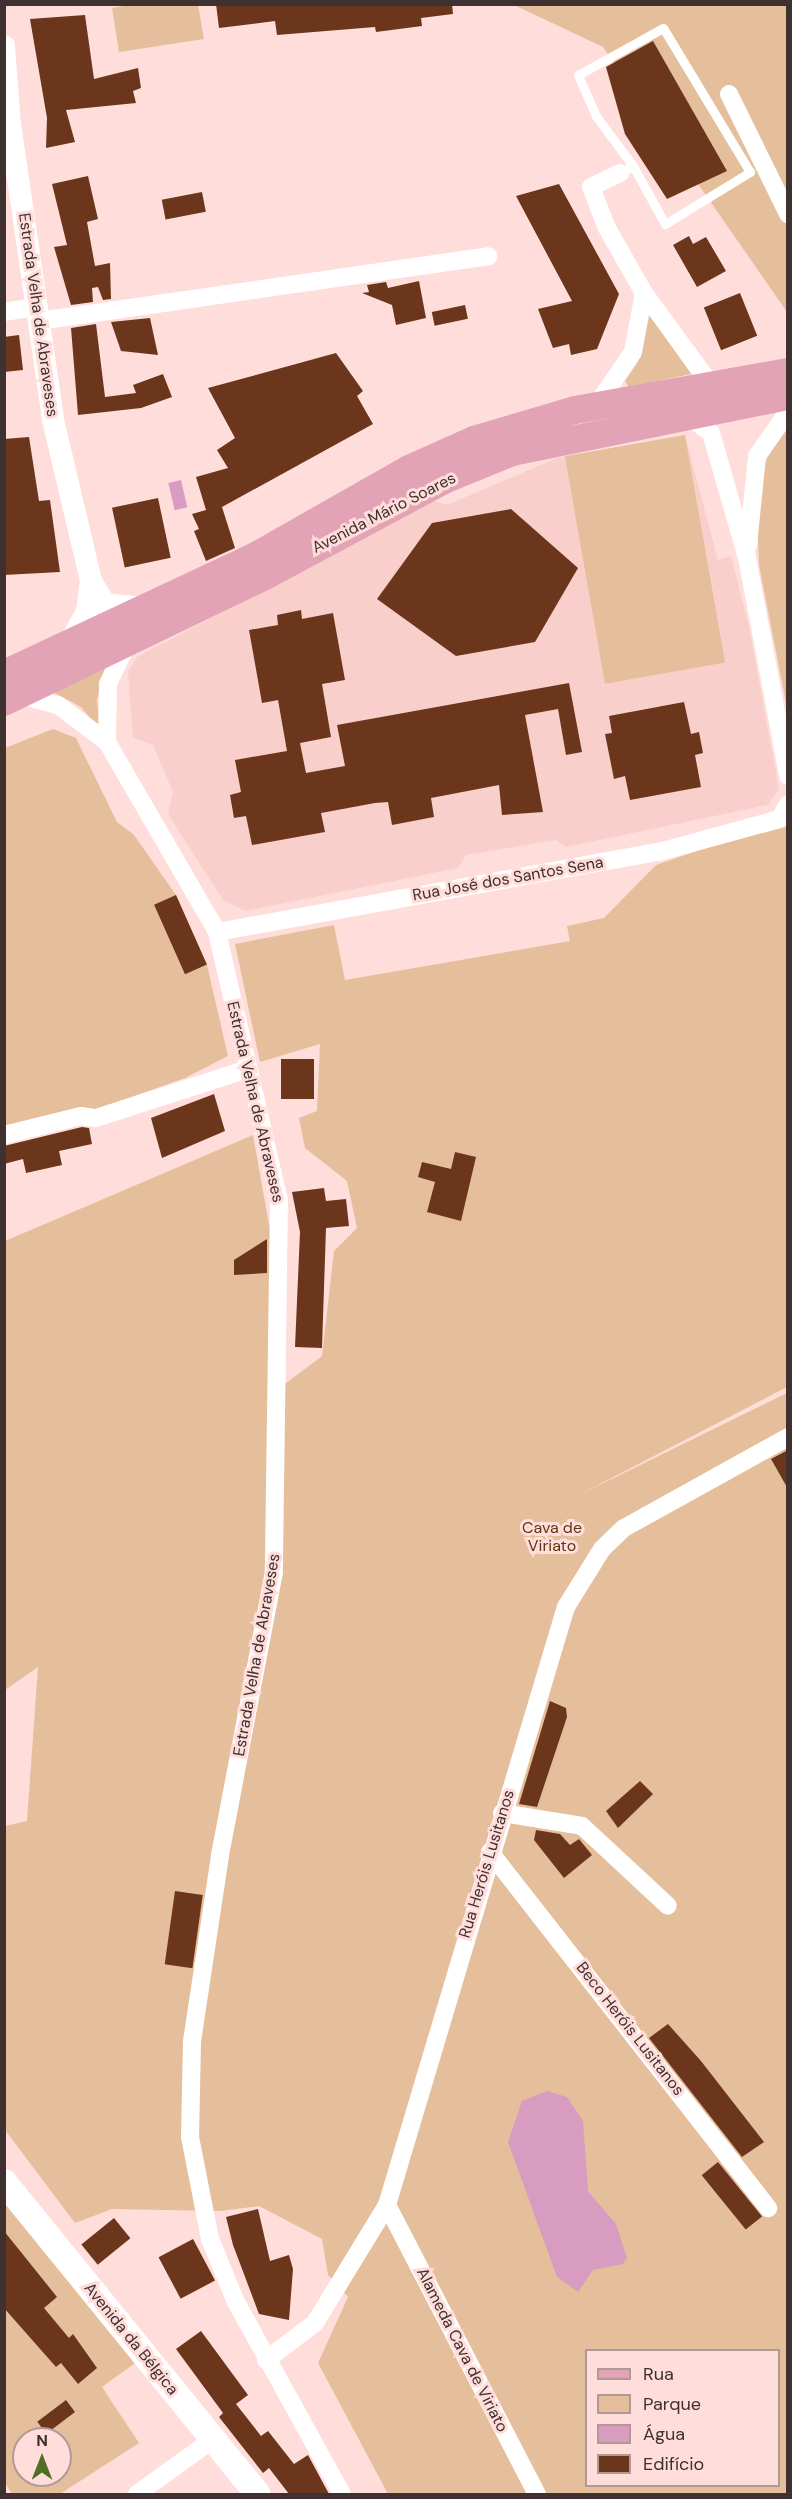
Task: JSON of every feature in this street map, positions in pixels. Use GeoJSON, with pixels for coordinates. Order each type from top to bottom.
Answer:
{"type":"FeatureCollection","features":[{"type":"Feature","properties":{"kind":"main road","name":"Avenida Mário Soares"},"geometry":{"type":"LineString","coordinates":[[10,690],[69,644],[254,557],[433,458],[505,429],[595,407],[788,372]]}},
{"type":"Feature","properties":{"kind":"main road","name":"Avenida Mário Soares"},"geometry":{"type":"LineString","coordinates":[[10,690],[129,642],[457,475],[512,452],[684,414],[788,396]]}},
{"type":"Feature","properties":{"kind":"main road","name":"Avenida da Bélgica"},"geometry":{"type":"LineString","coordinates":[[4,2182],[258,2494]]}},
{"type":"Feature","properties":{"kind":"street","name":"Estrada Velha de Abraveses"},"geometry":{"type":"LineString","coordinates":[[4,46],[7,125],[53,420],[91,581]]}},
{"type":"Feature","properties":{"kind":"street"},"geometry":{"type":"LineString","coordinates":[[729,94],[788,214]]}},
{"type":"Feature","properties":{"kind":"street"},"geometry":{"type":"LineString","coordinates":[[627,170],[591,187],[644,293],[711,386]]}},
{"type":"Feature","properties":{"kind":"street"},"geometry":{"type":"LineString","coordinates":[[4,312],[38,314],[488,256]]}},
{"type":"Feature","properties":{"kind":"street"},"geometry":{"type":"LineString","coordinates":[[595,407],[633,352],[644,293]]}},
{"type":"Feature","properties":{"kind":"street"},"geometry":{"type":"LineString","coordinates":[[747,558],[757,456],[788,412]]}},
{"type":"Feature","properties":{"kind":"street"},"geometry":{"type":"LineString","coordinates":[[684,414],[711,433],[747,558],[788,776]]}},
{"type":"Feature","properties":{"kind":"street"},"geometry":{"type":"LineString","coordinates":[[91,581],[114,609],[145,608]]}},
{"type":"Feature","properties":{"kind":"street"},"geometry":{"type":"LineString","coordinates":[[69,644],[87,612],[91,581]]}},
{"type":"Feature","properties":{"kind":"street"},"geometry":{"type":"LineString","coordinates":[[107,742],[108,684],[129,642]]}},
{"type":"Feature","properties":{"kind":"street"},"geometry":{"type":"LineString","coordinates":[[10,690],[58,705],[107,742]]}},
{"type":"Feature","properties":{"kind":"street","name":"Estrada Velha de Abraveses"},"geometry":{"type":"LineString","coordinates":[[107,742],[217,932],[279,1200],[274,1572],[220,1856],[189,2090],[190,2137],[210,2239],[266,2360],[342,2494]]}},
{"type":"Feature","properties":{"kind":"street","name":"Rua José dos Santos Sena"},"geometry":{"type":"LineString","coordinates":[[217,932],[659,852],[780,819],[788,804]]}},
{"type":"Feature","properties":{"kind":"street"},"geometry":{"type":"LineString","coordinates":[[4,1135],[81,1116],[96,1118],[248,1069]]}},
{"type":"Feature","properties":{"kind":"street","name":"Rua Heróis Lusitanos"},"geometry":{"type":"LineString","coordinates":[[266,2360],[315,2323],[387,2205],[490,1852],[566,1607],[602,1549],[624,1528],[788,1437]]}},
{"type":"Feature","properties":{"kind":"street"},"geometry":{"type":"LineString","coordinates":[[502,1813],[582,1826],[668,1906]]}},
{"type":"Feature","properties":{"kind":"street","name":"Beco Heróis Lusitanos"},"geometry":{"type":"LineString","coordinates":[[490,1852],[768,2208]]}},
{"type":"Feature","properties":{"kind":"street","name":"Alameda Cava de Viriato"},"geometry":{"type":"LineString","coordinates":[[387,2205],[537,2494]]}},
{"type":"Feature","properties":{"kind":"street"},"geometry":{"type":"LineString","coordinates":[[137,2494],[212,2440]]}},
{"type":"Feature","properties":{"kind":"lane"},"geometry":{"type":"LineString","coordinates":[[663,28],[750,172],[665,224],[627,170],[596,116],[579,75],[663,28]]}},
{"type":"Feature","properties":{"kind":"shaded area"},"geometry":{"type":"Polygon","coordinates":[[[685,435],[718,560],[731,556],[749,627],[779,789],[768,805],[566,847],[556,840],[466,855],[458,868],[245,911],[223,900],[168,814],[173,792],[153,745],[133,738],[128,671],[137,657],[434,501],[447,505],[557,458],[685,435]]]}},
{"type":"Feature","properties":{"kind":"green space"},"geometry":{"type":"Polygon","coordinates":[[[136,4],[198,5],[204,39],[119,52],[112,8],[136,4]]]}},
{"type":"Feature","properties":{"kind":"green space"},"geometry":{"type":"Polygon","coordinates":[[[514,5],[787,5],[787,312],[603,47],[514,5]]]}},
{"type":"Feature","properties":{"kind":"green space"},"geometry":{"type":"Polygon","coordinates":[[[649,314],[691,374],[629,387],[625,381],[638,362],[649,314]]]}},
{"type":"Feature","properties":{"kind":"green space"},"geometry":{"type":"Polygon","coordinates":[[[787,421],[787,708],[759,565],[757,513],[763,470],[774,438],[787,421]]]}},
{"type":"Feature","properties":{"kind":"green space"},"geometry":{"type":"Polygon","coordinates":[[[685,435],[725,662],[605,684],[565,456],[685,435]]]}},
{"type":"Feature","properties":{"kind":"green space"},"geometry":{"type":"Polygon","coordinates":[[[106,665],[97,700],[100,730],[81,707],[51,691],[106,665]]]}},
{"type":"Feature","properties":{"kind":"green space"},"geometry":{"type":"Polygon","coordinates":[[[53,729],[76,738],[117,822],[134,835],[176,895],[207,965],[228,1056],[185,1078],[103,1107],[5,1131],[5,748],[53,729]]]}},
{"type":"Feature","properties":{"kind":"green space","name":"Cava de Viriato"},"geometry":{"type":"Polygon","coordinates":[[[787,820],[787,1387],[575,1497],[787,1393],[787,2494],[388,2494],[318,2363],[348,2297],[328,2275],[322,2239],[259,2206],[220,2211],[112,2209],[75,2223],[5,2130],[5,1826],[27,1821],[38,1667],[5,1690],[5,1241],[253,1135],[271,1236],[269,1396],[322,1356],[334,1251],[357,1228],[347,1181],[305,1148],[299,1118],[317,1111],[320,1044],[260,1062],[235,944],[334,925],[345,980],[570,941],[567,926],[604,918],[656,865],[787,820]]]}},
{"type":"Feature","properties":{"kind":"green space"},"geometry":{"type":"Polygon","coordinates":[[[4,2200],[135,2363],[102,2387],[139,2443],[72,2486],[72,2427],[12,2427],[12,2487],[71,2487],[60,2494],[12,2494],[5,2483],[4,2200]]]}},
{"type":"Feature","properties":{"kind":"water"},"geometry":{"type":"Polygon","coordinates":[[[181,480],[187,507],[175,510],[168,483],[181,480]]]}},
{"type":"Feature","properties":{"kind":"water"},"geometry":{"type":"Polygon","coordinates":[[[547,2091],[567,2097],[583,2121],[588,2191],[616,2224],[627,2258],[623,2264],[593,2270],[578,2292],[557,2277],[508,2142],[522,2101],[547,2091]]]}},
{"type":"Feature","properties":{"kind":"building"},"geometry":{"type":"Polygon","coordinates":[[[216,4],[452,4],[453,14],[421,18],[422,26],[376,32],[375,27],[277,35],[275,21],[219,28],[216,4]]]}},
{"type":"Feature","properties":{"kind":"building"},"geometry":{"type":"Polygon","coordinates":[[[85,15],[94,79],[138,68],[141,88],[133,91],[136,103],[66,110],[75,142],[46,148],[47,118],[30,19],[85,15]]]}},
{"type":"Feature","properties":{"kind":"building"},"geometry":{"type":"Polygon","coordinates":[[[653,41],[727,171],[667,199],[625,134],[606,67],[653,41]]]}},
{"type":"Feature","properties":{"kind":"building"},"geometry":{"type":"Polygon","coordinates":[[[88,176],[98,219],[87,222],[95,266],[110,263],[111,299],[103,300],[98,287],[92,288],[93,302],[71,305],[54,247],[67,245],[52,184],[88,176]]]}},
{"type":"Feature","properties":{"kind":"building"},"geometry":{"type":"Polygon","coordinates":[[[559,184],[619,294],[597,349],[571,355],[569,344],[553,348],[538,309],[572,301],[516,196],[559,184]]]}},
{"type":"Feature","properties":{"kind":"building"},"geometry":{"type":"Polygon","coordinates":[[[202,192],[206,212],[166,219],[162,200],[202,192]]]}},
{"type":"Feature","properties":{"kind":"building"},"geometry":{"type":"Polygon","coordinates":[[[689,236],[693,244],[706,237],[726,271],[697,287],[673,245],[689,236]]]}},
{"type":"Feature","properties":{"kind":"building"},"geometry":{"type":"Polygon","coordinates":[[[419,281],[426,318],[396,325],[392,305],[362,293],[369,292],[367,285],[386,282],[388,288],[419,281]]]}},
{"type":"Feature","properties":{"kind":"building"},"geometry":{"type":"Polygon","coordinates":[[[740,293],[757,336],[721,350],[704,308],[740,293]]]}},
{"type":"Feature","properties":{"kind":"building"},"geometry":{"type":"Polygon","coordinates":[[[465,305],[468,319],[435,326],[432,312],[465,305]]]}},
{"type":"Feature","properties":{"kind":"building"},"geometry":{"type":"Polygon","coordinates":[[[150,318],[158,355],[121,351],[111,322],[150,318]]]}},
{"type":"Feature","properties":{"kind":"building"},"geometry":{"type":"Polygon","coordinates":[[[96,324],[105,397],[136,393],[133,385],[163,374],[172,397],[141,408],[78,415],[71,328],[96,324]]]}},
{"type":"Feature","properties":{"kind":"building"},"geometry":{"type":"Polygon","coordinates":[[[19,335],[23,370],[4,372],[4,337],[19,335]]]}},
{"type":"Feature","properties":{"kind":"building"},"geometry":{"type":"Polygon","coordinates":[[[336,353],[363,391],[357,396],[373,424],[222,507],[235,548],[206,561],[194,531],[199,529],[192,514],[206,510],[196,477],[228,468],[217,450],[235,438],[208,388],[336,353]]]}},
{"type":"Feature","properties":{"kind":"building"},"geometry":{"type":"Polygon","coordinates":[[[29,437],[39,501],[50,500],[60,572],[4,575],[4,439],[29,437]]]}},
{"type":"Feature","properties":{"kind":"building"},"geometry":{"type":"Polygon","coordinates":[[[158,498],[171,558],[125,567],[112,508],[158,498]]]}},
{"type":"Feature","properties":{"kind":"building"},"geometry":{"type":"Polygon","coordinates":[[[511,509],[578,568],[535,642],[456,656],[377,599],[432,523],[511,509]]]}},
{"type":"Feature","properties":{"kind":"building"},"geometry":{"type":"Polygon","coordinates":[[[301,610],[302,619],[333,613],[345,680],[322,684],[331,737],[300,743],[306,773],[345,766],[337,725],[569,683],[582,752],[566,755],[558,709],[525,715],[543,812],[502,815],[499,785],[431,798],[434,817],[392,825],[388,802],[375,803],[321,813],[325,832],[252,845],[246,816],[234,818],[230,795],[241,792],[235,760],[287,751],[278,700],[262,703],[249,630],[278,625],[277,615],[301,610]]]}},
{"type":"Feature","properties":{"kind":"building"},"geometry":{"type":"Polygon","coordinates":[[[684,702],[691,734],[699,732],[703,753],[695,755],[701,787],[630,800],[625,776],[614,779],[605,734],[612,733],[609,716],[684,702]]]}},
{"type":"Feature","properties":{"kind":"building"},"geometry":{"type":"Polygon","coordinates":[[[176,895],[207,964],[185,974],[154,905],[176,895]]]}},
{"type":"Feature","properties":{"kind":"building"},"geometry":{"type":"Polygon","coordinates":[[[281,1059],[314,1059],[314,1099],[281,1099],[281,1059]]]}},
{"type":"Feature","properties":{"kind":"building"},"geometry":{"type":"Polygon","coordinates":[[[214,1094],[225,1131],[162,1158],[151,1118],[214,1094]]]}},
{"type":"Feature","properties":{"kind":"building"},"geometry":{"type":"Polygon","coordinates":[[[82,1127],[89,1128],[92,1144],[59,1151],[62,1165],[26,1173],[23,1159],[4,1164],[4,1146],[82,1127]]]}},
{"type":"Feature","properties":{"kind":"building"},"geometry":{"type":"Polygon","coordinates":[[[455,1152],[476,1157],[461,1221],[427,1212],[435,1182],[418,1177],[422,1162],[451,1169],[455,1152]]]}},
{"type":"Feature","properties":{"kind":"building"},"geometry":{"type":"Polygon","coordinates":[[[324,1188],[326,1201],[346,1199],[349,1226],[326,1228],[322,1348],[295,1347],[300,1232],[292,1192],[324,1188]]]}},
{"type":"Feature","properties":{"kind":"building"},"geometry":{"type":"Polygon","coordinates":[[[267,1239],[267,1273],[234,1275],[234,1260],[267,1239]]]}},
{"type":"Feature","properties":{"kind":"building"},"geometry":{"type":"Polygon","coordinates":[[[788,1450],[788,1489],[771,1459],[788,1450]]]}},
{"type":"Feature","properties":{"kind":"building"},"geometry":{"type":"Polygon","coordinates":[[[550,1701],[566,1708],[567,1717],[537,1807],[519,1804],[550,1701]]]}},
{"type":"Feature","properties":{"kind":"building"},"geometry":{"type":"Polygon","coordinates":[[[640,1781],[653,1794],[618,1828],[606,1811],[640,1781]]]}},
{"type":"Feature","properties":{"kind":"building"},"geometry":{"type":"Polygon","coordinates":[[[536,1830],[560,1834],[570,1845],[579,1839],[592,1855],[564,1878],[534,1840],[536,1830]]]}},
{"type":"Feature","properties":{"kind":"building"},"geometry":{"type":"Polygon","coordinates":[[[175,1891],[203,1895],[192,1968],[165,1964],[175,1891]]]}},
{"type":"Feature","properties":{"kind":"building"},"geometry":{"type":"Polygon","coordinates":[[[668,2024],[701,2061],[764,2142],[742,2157],[649,2038],[668,2024]]]}},
{"type":"Feature","properties":{"kind":"building"},"geometry":{"type":"Polygon","coordinates":[[[718,2162],[762,2216],[746,2230],[702,2175],[718,2162]]]}},
{"type":"Feature","properties":{"kind":"building"},"geometry":{"type":"Polygon","coordinates":[[[258,2209],[270,2261],[289,2255],[293,2269],[289,2320],[259,2314],[233,2245],[226,2217],[258,2209]]]}},
{"type":"Feature","properties":{"kind":"building"},"geometry":{"type":"Polygon","coordinates":[[[114,2218],[130,2238],[98,2265],[81,2244],[114,2218]]]}},
{"type":"Feature","properties":{"kind":"building"},"geometry":{"type":"Polygon","coordinates":[[[4,2231],[57,2297],[44,2308],[69,2338],[73,2334],[97,2368],[78,2384],[61,2363],[56,2367],[4,2308],[4,2231]]]}},
{"type":"Feature","properties":{"kind":"building"},"geometry":{"type":"Polygon","coordinates":[[[193,2239],[215,2280],[181,2299],[159,2257],[193,2239]]]}},
{"type":"Feature","properties":{"kind":"building"},"geometry":{"type":"Polygon","coordinates":[[[201,2331],[248,2395],[236,2404],[261,2436],[268,2431],[294,2464],[308,2455],[329,2494],[289,2494],[269,2468],[263,2473],[219,2417],[223,2413],[176,2349],[201,2331]]]}},
{"type":"Feature","properties":{"kind":"building"},"geometry":{"type":"Polygon","coordinates":[[[66,2400],[75,2412],[55,2427],[41,2427],[37,2422],[66,2400]]]}}]}
